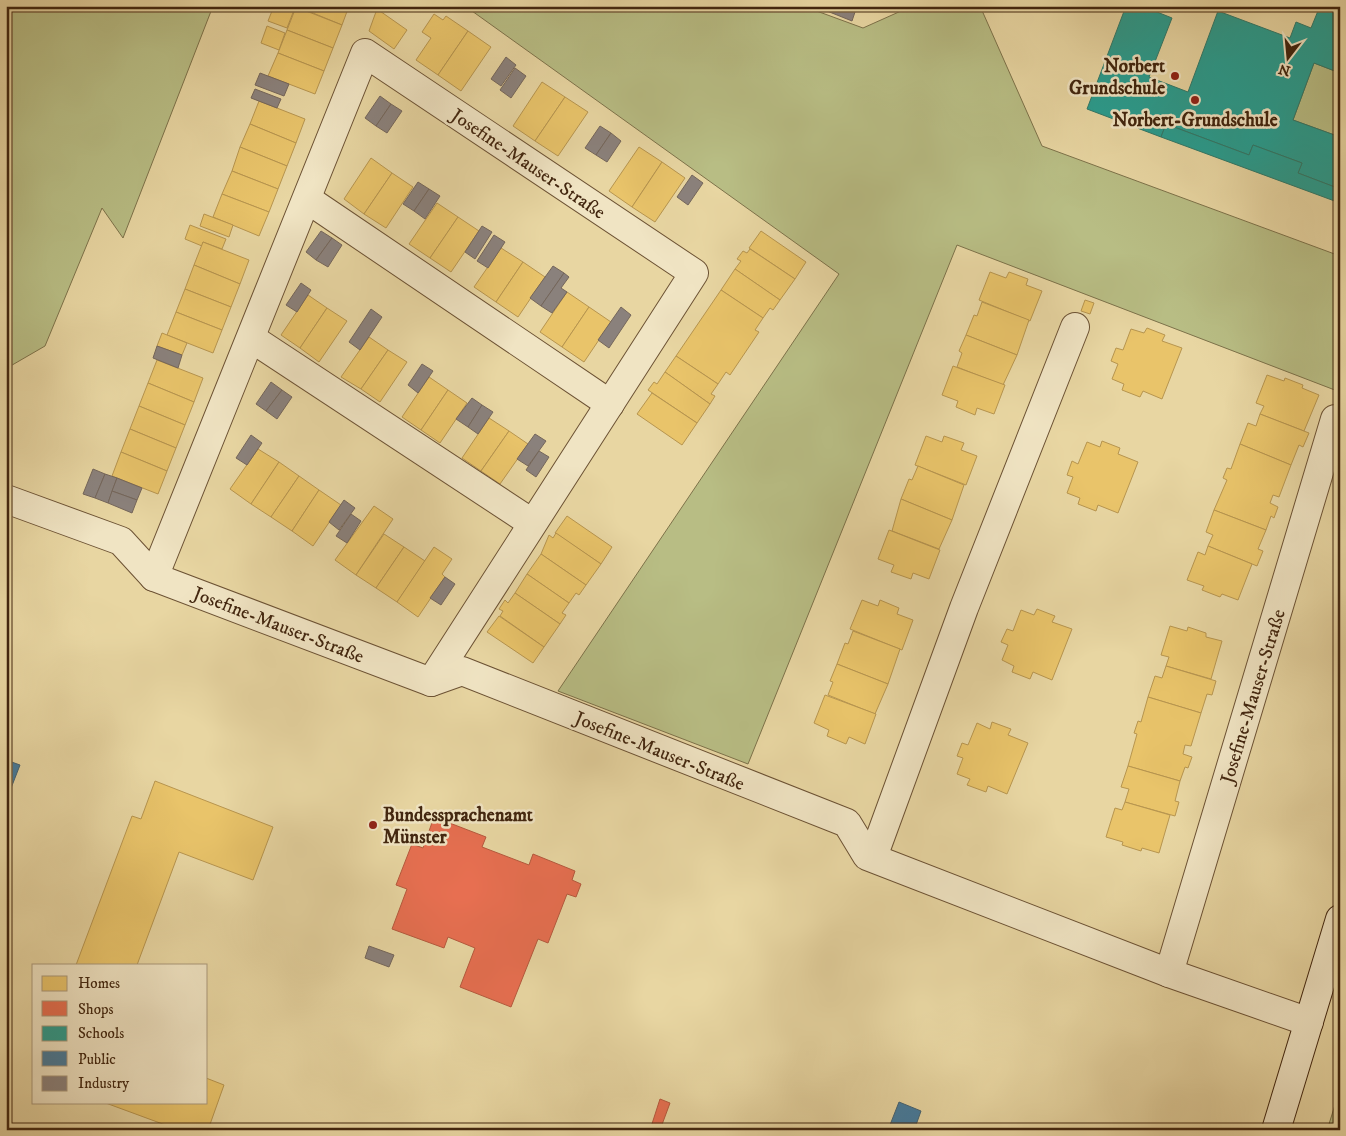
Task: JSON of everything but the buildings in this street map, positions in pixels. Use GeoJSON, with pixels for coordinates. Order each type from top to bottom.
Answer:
{"type":"FeatureCollection","features":[{"type":"Feature","properties":{"kind":"street","name":"Josefine-Mauser-Straße"},"geometry":{"type":"LineString","coordinates":[[154,577],[365,53],[694,274],[431,682]]}},
{"type":"Feature","properties":{"kind":"street"},"geometry":{"type":"LineString","coordinates":[[307,199],[610,404]]}},
{"type":"Feature","properties":{"kind":"street"},"geometry":{"type":"LineString","coordinates":[[873,857],[964,608],[1075,327]]}},
{"type":"Feature","properties":{"kind":"street"},"geometry":{"type":"LineString","coordinates":[[251,338],[532,523]]}},
{"type":"Feature","properties":{"kind":"street","name":"Josefine-Mauser-Straße"},"geometry":{"type":"LineString","coordinates":[[1169,974],[1335,419]]}},
{"type":"Feature","properties":{"kind":"street","name":"Josefine-Mauser-Straße"},"geometry":{"type":"LineString","coordinates":[[6,499],[121,541],[154,577],[431,682],[462,671],[847,823],[867,856],[1169,974],[1309,1022]]}},
{"type":"Feature","properties":{"kind":"street"},"geometry":{"type":"LineString","coordinates":[[1276,1130],[1340,919]]}},
{"type":"Feature","properties":{"kind":"green space"},"geometry":{"type":"Polygon","coordinates":[[[6,6],[213,6],[123,238],[102,208],[45,346],[7,368],[6,6]]]}},
{"type":"Feature","properties":{"kind":"green space"},"geometry":{"type":"Polygon","coordinates":[[[465,6],[803,6],[863,28],[901,11],[903,6],[980,6],[1042,146],[1340,256],[1340,392],[957,245],[748,764],[558,691],[839,274],[465,6]]]}},
{"type":"Feature","properties":{"kind":"green space"},"geometry":{"type":"Polygon","coordinates":[[[1314,63],[1340,73],[1340,137],[1293,120],[1314,63]]]}},
{"type":"Feature","properties":{"kind":"green space"},"geometry":{"type":"Polygon","coordinates":[[[1340,1089],[1340,1127],[1329,1124],[1340,1089]]]}},
{"type":"Feature","properties":{"kind":"place","name":"Norbert Grundschule"},"geometry":{"type":"Point","coordinates":[1175,76]}},
{"type":"Feature","properties":{"kind":"place","name":"Norbert-Grundschule"},"geometry":{"type":"Point","coordinates":[1195,100]}},
{"type":"Feature","properties":{"kind":"place","name":"Bundessprachenamt Münster"},"geometry":{"type":"Point","coordinates":[373,825]}}]}
